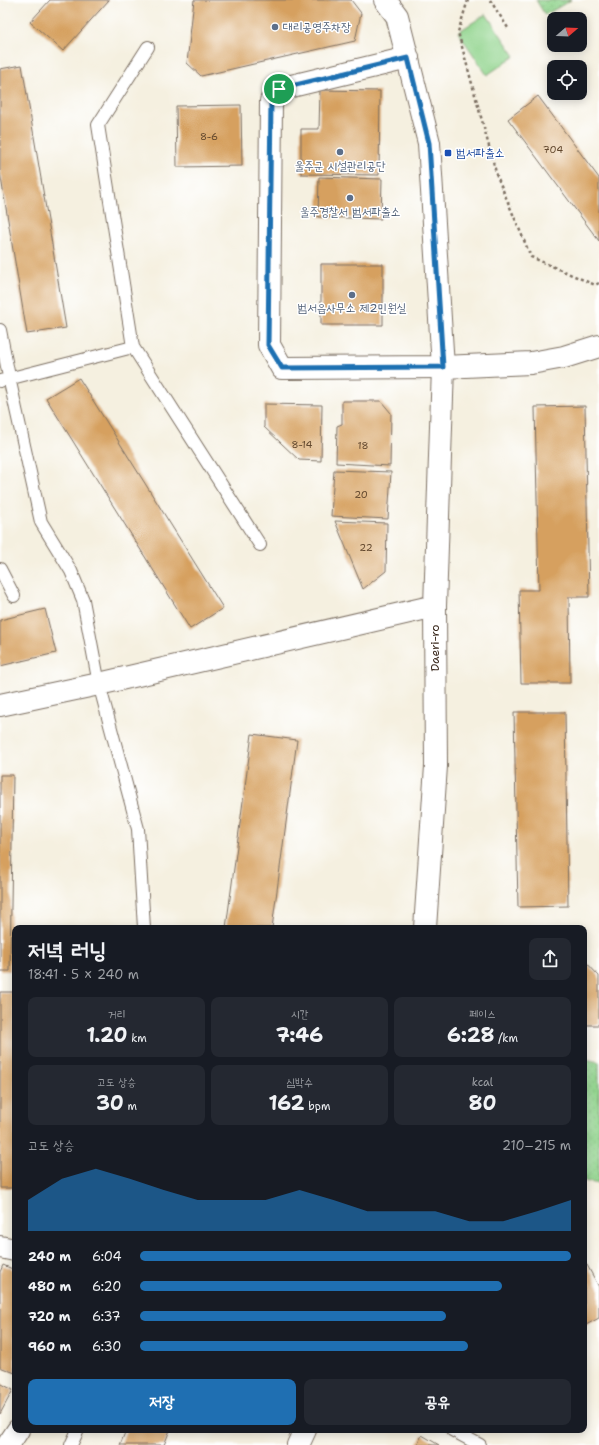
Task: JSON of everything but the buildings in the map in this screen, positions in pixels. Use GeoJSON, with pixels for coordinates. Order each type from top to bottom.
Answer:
{"type":"FeatureCollection","features":[{"type":"Feature","properties":{"kind":"street","name":"Daeri-ro"},"geometry":{"type":"LineString","coordinates":[[385,0],[397,16],[429,143],[443,367],[435,606],[436,766],[425,925]]}},
{"type":"Feature","properties":{"kind":"street"},"geometry":{"type":"LineString","coordinates":[[408,58],[279,89],[271,101],[268,345],[282,368],[443,367],[531,363],[564,357],[599,346]]}},
{"type":"Feature","properties":{"kind":"street"},"geometry":{"type":"LineString","coordinates":[[0,705],[99,684],[435,606]]}},
{"type":"Feature","properties":{"kind":"street"},"geometry":{"type":"LineString","coordinates":[[0,1247],[12,1249]]}},
{"type":"Feature","properties":{"kind":"street"},"geometry":{"type":"LineString","coordinates":[[8,1445],[16,1433]]}},
{"type":"Feature","properties":{"kind":"street"},"geometry":{"type":"LineString","coordinates":[[298,1445],[304,1433]]}},
{"type":"Feature","properties":{"kind":"lane"},"geometry":{"type":"LineString","coordinates":[[148,47],[98,125],[134,347],[260,545]]}},
{"type":"Feature","properties":{"kind":"lane"},"geometry":{"type":"LineString","coordinates":[[0,330],[5,380],[41,522],[70,571],[82,600],[99,684],[138,829],[144,925]]}},
{"type":"Feature","properties":{"kind":"lane"},"geometry":{"type":"LineString","coordinates":[[5,380],[134,347]]}},
{"type":"Feature","properties":{"kind":"lane"},"geometry":{"type":"LineString","coordinates":[[0,569],[14,596]]}},
{"type":"Feature","properties":{"kind":"lane"},"geometry":{"type":"LineString","coordinates":[[71,1445],[77,1433]]}},
{"type":"Feature","properties":{"kind":"lane"},"geometry":{"type":"LineString","coordinates":[[458,1433],[480,1445]]}},
{"type":"Feature","properties":{"kind":"path"},"geometry":{"type":"LineString","coordinates":[[468,0],[458,32],[497,176],[531,257],[596,284],[599,283]]}},
{"type":"Feature","properties":{"kind":"path"},"geometry":{"type":"LineString","coordinates":[[490,0],[508,28]]}},
{"type":"Feature","properties":{"kind":"green space"},"geometry":{"type":"Polygon","coordinates":[[[536,0],[571,0],[550,12],[547,12],[545,15],[536,0]]]}},
{"type":"Feature","properties":{"kind":"green space"},"geometry":{"type":"Polygon","coordinates":[[[486,14],[515,56],[487,75],[458,32],[486,14]]]}},
{"type":"Feature","properties":{"kind":"green space"},"geometry":{"type":"Polygon","coordinates":[[[587,1060],[599,1062],[599,1184],[587,1182],[587,1060]]]}},
{"type":"Feature","properties":{"kind":"place","name":"대리공영주차장"},"geometry":{"type":"Point","coordinates":[275,27]}},
{"type":"Feature","properties":{"kind":"place","name":"울주군 시설관리공단"},"geometry":{"type":"Point","coordinates":[340,152]}},
{"type":"Feature","properties":{"kind":"place","name":"범서파출소"},"geometry":{"type":"Point","coordinates":[448,153]}},
{"type":"Feature","properties":{"kind":"place","name":"울주경찰서 범서파출소"},"geometry":{"type":"Point","coordinates":[350,198]}},
{"type":"Feature","properties":{"kind":"place","name":"범서읍사무소 제2민원실"},"geometry":{"type":"Point","coordinates":[352,295]}},
{"type":"Feature","properties":{"kind":"route"},"geometry":{"type":"LineString","coordinates":[[408,58],[429,143],[443,367],[282,368],[268,345],[271,101],[279,89],[408,58]]}}]}
